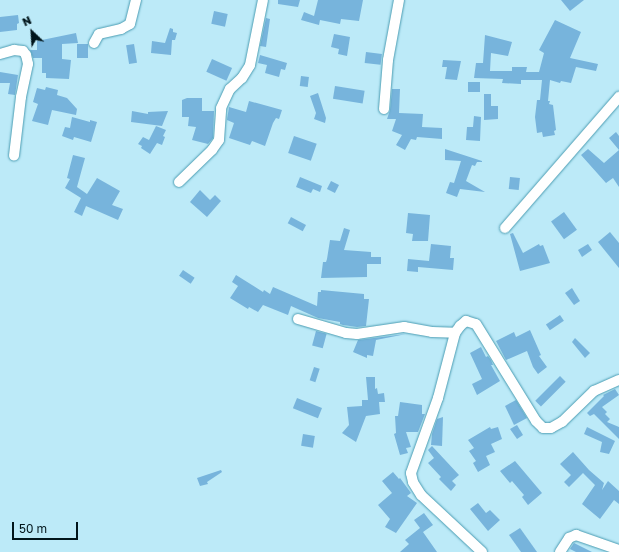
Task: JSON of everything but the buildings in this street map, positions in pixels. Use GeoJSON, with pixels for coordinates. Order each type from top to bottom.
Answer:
{"type":"FeatureCollection","features":[{"type":"Feature","properties":{"kind":"street"},"geometry":{"type":"LineString","coordinates":[[94,43],[100,34],[121,29],[130,24],[136,0]]}},
{"type":"Feature","properties":{"kind":"street"},"geometry":{"type":"LineString","coordinates":[[179,182],[212,150],[219,140],[221,108],[230,89],[242,78],[250,65],[263,0]]}},
{"type":"Feature","properties":{"kind":"street"},"geometry":{"type":"LineString","coordinates":[[384,109],[388,60],[399,0]]}},
{"type":"Feature","properties":{"kind":"street"},"geometry":{"type":"LineString","coordinates":[[0,54],[14,50],[23,51],[26,55],[28,64],[21,97],[14,156]]}},
{"type":"Feature","properties":{"kind":"street"},"geometry":{"type":"LineString","coordinates":[[505,228],[619,97]]}},
{"type":"Feature","properties":{"kind":"street"},"geometry":{"type":"LineString","coordinates":[[298,319],[346,333],[357,334],[404,327],[432,332],[455,333]]}},
{"type":"Feature","properties":{"kind":"street"},"geometry":{"type":"LineString","coordinates":[[482,552],[421,495],[413,482],[411,473],[438,398],[455,333],[466,321],[476,324],[536,421],[543,428],[551,428],[562,422],[594,391],[619,380]]}},
{"type":"Feature","properties":{"kind":"street"},"geometry":{"type":"LineString","coordinates":[[560,552],[569,538],[576,535],[619,550]]}}]}
